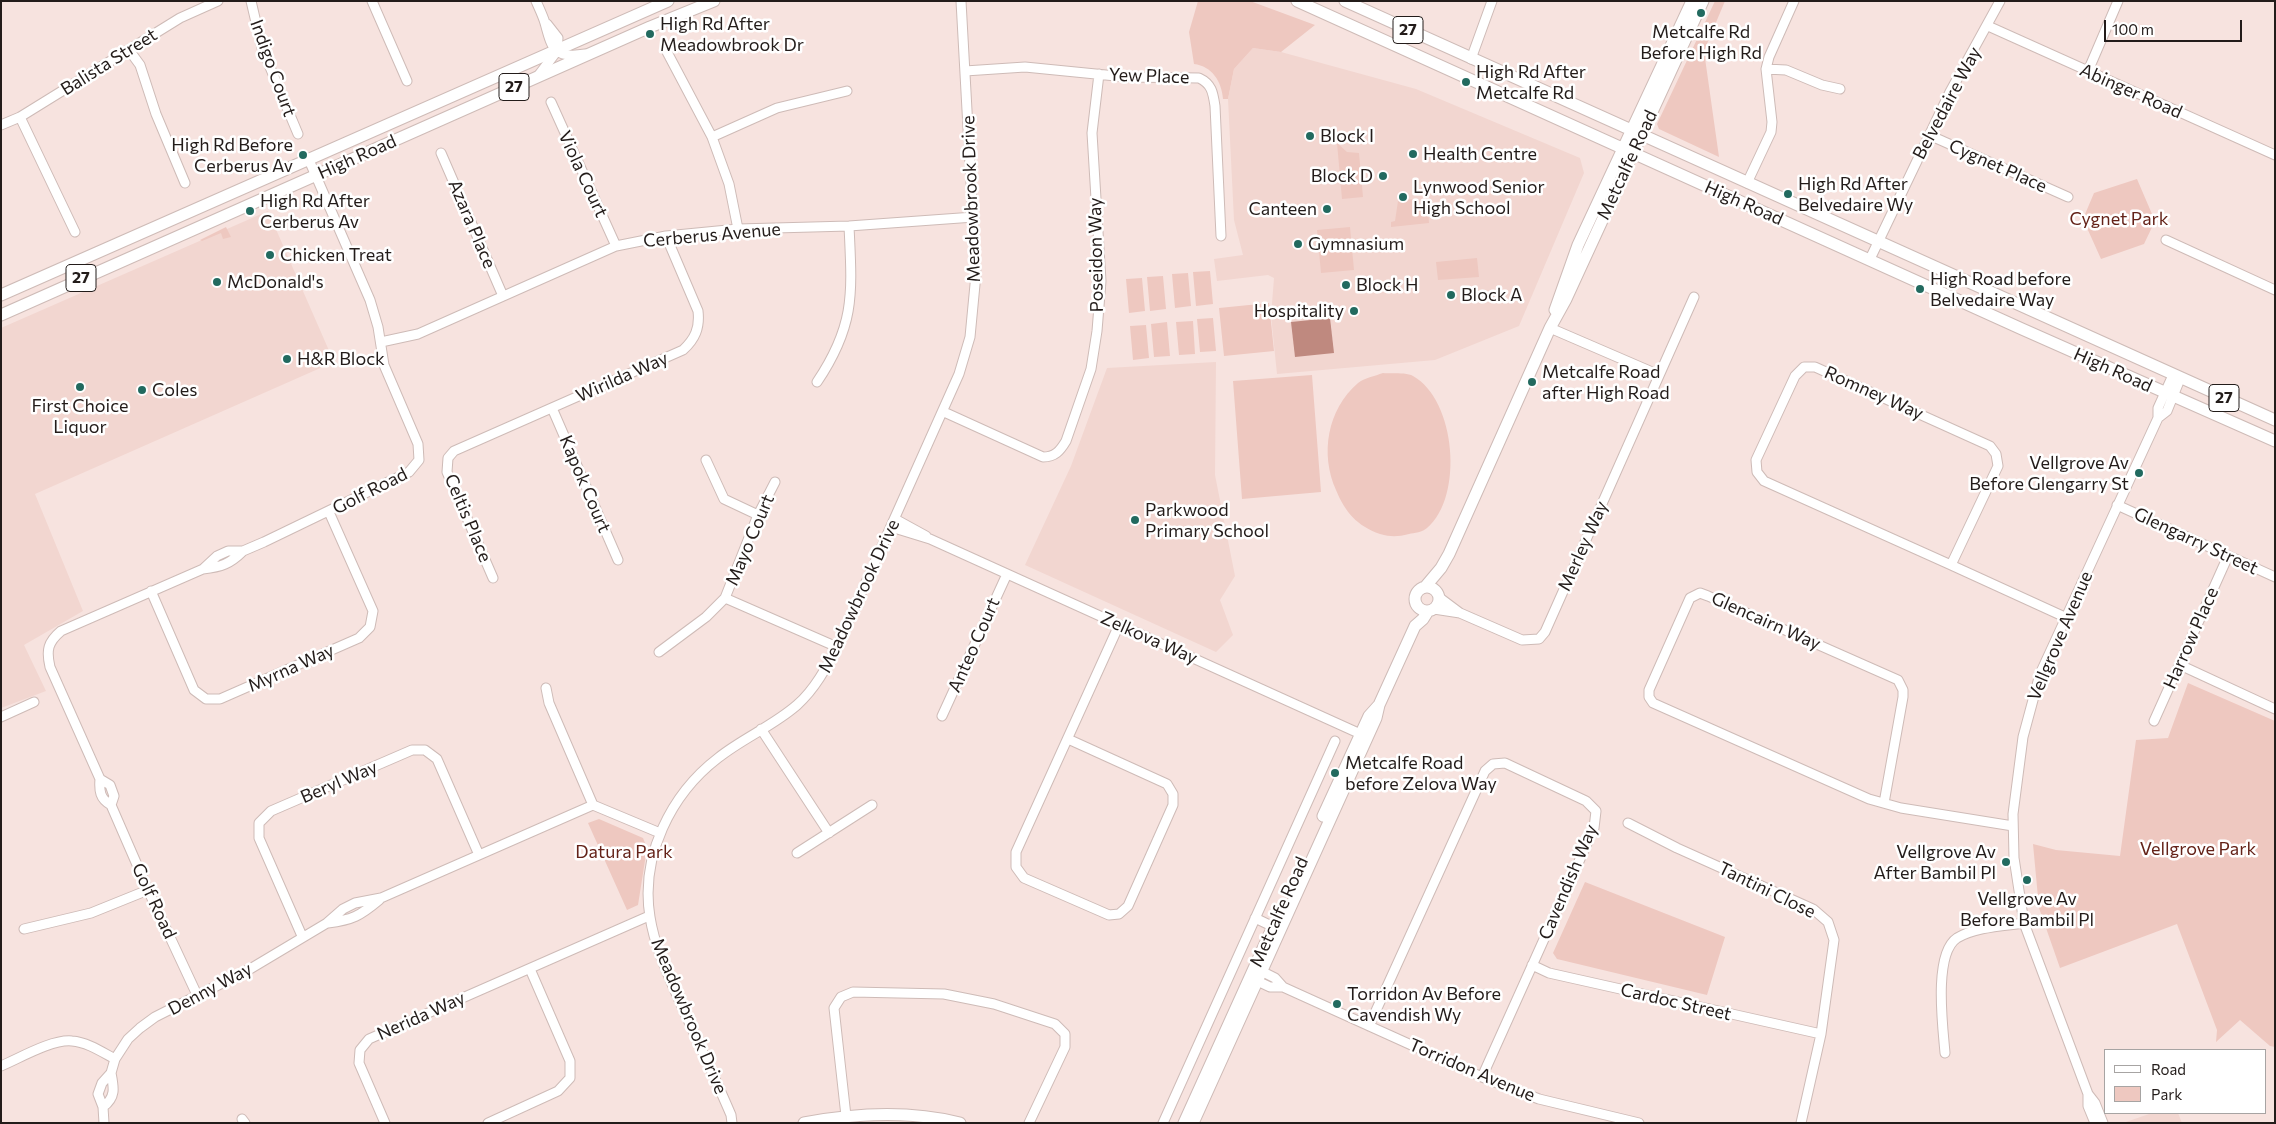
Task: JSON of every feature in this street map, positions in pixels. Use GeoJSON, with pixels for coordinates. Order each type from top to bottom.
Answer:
{"type":"FeatureCollection","features":[{"type":"Feature","properties":{"kind":"main road","name":"High Road"},"geometry":{"type":"LineString","coordinates":[[1,295],[668,1]]}},
{"type":"Feature","properties":{"kind":"main road","name":"High Road"},"geometry":{"type":"LineString","coordinates":[[1,314],[593,52],[714,1]]}},
{"type":"Feature","properties":{"kind":"main road","name":"High Road"},"geometry":{"type":"LineString","coordinates":[[1297,1],[2169,395],[2275,441]]}},
{"type":"Feature","properties":{"kind":"main road","name":"High Road"},"geometry":{"type":"LineString","coordinates":[[1345,1],[1635,134],[1879,240],[2275,420]]}},
{"type":"Feature","properties":{"kind":"main road","name":"Metcalfe Road"},"geometry":{"type":"LineString","coordinates":[[1193,1123],[1276,929],[1415,626],[1416,594],[1441,568],[1550,328],[1566,299],[1692,1]]}},
{"type":"Feature","properties":{"kind":"main road","name":"Metcalfe Road"},"geometry":{"type":"LineString","coordinates":[[1635,134],[1703,1]]}},
{"type":"Feature","properties":{"kind":"main road","name":"Metcalfe Road"},"geometry":{"type":"LineString","coordinates":[[1415,626],[1438,604],[1441,568]]}},
{"type":"Feature","properties":{"kind":"main road"},"geometry":{"type":"LineString","coordinates":[[1424,587],[1435,588],[1439,596]]}},
{"type":"Feature","properties":{"kind":"main road"},"geometry":{"type":"LineString","coordinates":[[1416,604],[1421,609],[1431,610]]}},
{"type":"Feature","properties":{"kind":"main road","name":"Metcalfe Road"},"geometry":{"type":"LineString","coordinates":[[1184,1123],[1256,974]]}},
{"type":"Feature","properties":{"kind":"main road"},"geometry":{"type":"LineString","coordinates":[[804,1123],[846,1116],[883,1114],[914,1115],[960,1123]]}},
{"type":"Feature","properties":{"kind":"street","name":"Balista Street"},"geometry":{"type":"LineString","coordinates":[[1,125],[20,116],[180,18],[218,1]]}},
{"type":"Feature","properties":{"kind":"street","name":"Indigo Court"},"geometry":{"type":"LineString","coordinates":[[251,1],[265,55],[298,134]]}},
{"type":"Feature","properties":{"kind":"street"},"geometry":{"type":"LineString","coordinates":[[372,1],[407,81]]}},
{"type":"Feature","properties":{"kind":"street"},"geometry":{"type":"LineString","coordinates":[[536,1],[545,22],[558,38],[557,51],[538,77]]}},
{"type":"Feature","properties":{"kind":"street","name":"Meadowbrook Drive"},"geometry":{"type":"LineString","coordinates":[[734,1120],[665,969],[649,916],[652,862],[660,833],[684,790],[704,768],[796,706],[811,691],[823,674],[838,647],[944,412],[959,374],[970,337],[976,274],[960,1]]}},
{"type":"Feature","properties":{"kind":"street"},"geometry":{"type":"LineString","coordinates":[[1471,59],[1492,1]]}},
{"type":"Feature","properties":{"kind":"street"},"geometry":{"type":"LineString","coordinates":[[1746,183],[1771,132],[1772,122],[1766,68],[1794,1]]}},
{"type":"Feature","properties":{"kind":"street","name":"Belvedaire Way"},"geometry":{"type":"LineString","coordinates":[[1870,259],[1928,135],[2000,1]]}},
{"type":"Feature","properties":{"kind":"street"},"geometry":{"type":"LineString","coordinates":[[2088,71],[2118,1]]}},
{"type":"Feature","properties":{"kind":"street","name":"Abinger Road"},"geometry":{"type":"LineString","coordinates":[[1988,26],[2275,155]]}},
{"type":"Feature","properties":{"kind":"street"},"geometry":{"type":"LineString","coordinates":[[129,50],[140,65],[156,114],[185,183]]}},
{"type":"Feature","properties":{"kind":"street"},"geometry":{"type":"LineString","coordinates":[[557,51],[577,55],[593,52]]}},
{"type":"Feature","properties":{"kind":"street"},"geometry":{"type":"LineString","coordinates":[[667,52],[712,137],[729,184],[738,229]]}},
{"type":"Feature","properties":{"kind":"street","name":"Yew Place"},"geometry":{"type":"LineString","coordinates":[[965,71],[1025,67],[1159,78],[1199,78],[1206,81],[1212,90],[1214,106],[1220,236]]}},
{"type":"Feature","properties":{"kind":"street"},"geometry":{"type":"LineString","coordinates":[[1766,68],[1786,70],[1822,85],[1840,89]]}},
{"type":"Feature","properties":{"kind":"street","name":"Poseidon Way"},"geometry":{"type":"LineString","coordinates":[[944,412],[1043,457],[1052,457],[1066,441],[1091,369],[1097,331],[1101,281],[1092,133],[1099,74]]}},
{"type":"Feature","properties":{"kind":"street"},"geometry":{"type":"LineString","coordinates":[[712,137],[777,108],[847,91]]}},
{"type":"Feature","properties":{"kind":"street","name":"Viola Court"},"geometry":{"type":"LineString","coordinates":[[550,102],[616,246]]}},
{"type":"Feature","properties":{"kind":"street"},"geometry":{"type":"LineString","coordinates":[[20,116],[75,232]]}},
{"type":"Feature","properties":{"kind":"street","name":"Cygnet Place"},"geometry":{"type":"LineString","coordinates":[[1928,135],[2068,197]]}},
{"type":"Feature","properties":{"kind":"street","name":"Azara Place"},"geometry":{"type":"LineString","coordinates":[[441,153],[504,296]]}},
{"type":"Feature","properties":{"kind":"street","name":"Golf Road"},"geometry":{"type":"LineString","coordinates":[[198,997],[111,805],[104,801],[99,790],[100,779],[50,667],[48,648],[52,638],[61,631],[203,568],[217,556],[228,551],[243,551],[329,512],[410,472],[419,460],[418,444],[384,366],[381,342],[370,300],[309,160]]}},
{"type":"Feature","properties":{"kind":"street","name":"Cerberus Avenue"},"geometry":{"type":"LineString","coordinates":[[381,342],[418,334],[616,246],[666,236],[738,229],[850,226],[974,217]]}},
{"type":"Feature","properties":{"kind":"street"},"geometry":{"type":"LineString","coordinates":[[818,382],[830,362],[846,326],[851,305],[850,226]]}},
{"type":"Feature","properties":{"kind":"street","name":"Wirilda Way"},"geometry":{"type":"LineString","coordinates":[[448,458],[454,451],[683,350],[692,342],[699,321],[698,311],[666,236]]}},
{"type":"Feature","properties":{"kind":"street"},"geometry":{"type":"LineString","coordinates":[[2166,240],[2275,290]]}},
{"type":"Feature","properties":{"kind":"street","name":"Merley Way"},"geometry":{"type":"LineString","coordinates":[[1439,596],[1460,613],[1522,640],[1539,639],[1545,632],[1694,297]]}},
{"type":"Feature","properties":{"kind":"street"},"geometry":{"type":"LineString","coordinates":[[1550,328],[1659,375]]}},
{"type":"Feature","properties":{"kind":"street","name":"Romney Way"},"geometry":{"type":"LineString","coordinates":[[1952,565],[1998,466],[1996,454],[1990,446],[1815,367],[1804,367],[1795,376],[1756,460],[1757,472],[1764,482],[1952,565],[2066,618]]}},
{"type":"Feature","properties":{"kind":"street","name":"Vellgrove Avenue"},"geometry":{"type":"LineString","coordinates":[[2099,1122],[2095,1103],[2088,1094],[2024,923],[2017,887],[2013,826],[2023,737],[2034,692],[2158,418],[2167,411],[2169,395],[2177,377]]}},
{"type":"Feature","properties":{"kind":"street","name":"Kapok Court"},"geometry":{"type":"LineString","coordinates":[[552,408],[618,560]]}},
{"type":"Feature","properties":{"kind":"street","name":"Celtis Place"},"geometry":{"type":"LineString","coordinates":[[448,458],[447,472],[493,578]]}},
{"type":"Feature","properties":{"kind":"street"},"geometry":{"type":"LineString","coordinates":[[706,460],[724,500],[758,515]]}},
{"type":"Feature","properties":{"kind":"street","name":"Mayo Court"},"geometry":{"type":"LineString","coordinates":[[659,652],[706,617],[725,598],[758,515],[775,482]]}},
{"type":"Feature","properties":{"kind":"street","name":"Glengarry Street"},"geometry":{"type":"LineString","coordinates":[[2117,505],[2275,577]]}},
{"type":"Feature","properties":{"kind":"street","name":"Myrna Way"},"geometry":{"type":"LineString","coordinates":[[151,591],[194,690],[206,699],[220,699],[359,638],[370,627],[373,611],[329,512]]}},
{"type":"Feature","properties":{"kind":"street","name":"Zelkova Way"},"geometry":{"type":"LineString","coordinates":[[893,523],[915,528],[930,539],[1364,735]]}},
{"type":"Feature","properties":{"kind":"street","name":"Harrow Place"},"geometry":{"type":"LineString","coordinates":[[2154,721],[2228,556]]}},
{"type":"Feature","properties":{"kind":"street","name":"Anteo Court"},"geometry":{"type":"LineString","coordinates":[[942,716],[1007,574]]}},
{"type":"Feature","properties":{"kind":"street","name":"Glencairn Way"},"geometry":{"type":"LineString","coordinates":[[1884,803],[1903,697],[1903,690],[1898,680],[1708,596],[1697,594],[1690,598],[1649,690],[1652,702],[1698,724],[1884,803],[1901,808],[2013,826]]}},
{"type":"Feature","properties":{"kind":"street","name":"Mayo Court"},"geometry":{"type":"LineString","coordinates":[[725,598],[838,647]]}},
{"type":"Feature","properties":{"kind":"street","name":"Merley Way"},"geometry":{"type":"LineString","coordinates":[[1431,610],[1460,613]]}},
{"type":"Feature","properties":{"kind":"street"},"geometry":{"type":"LineString","coordinates":[[1068,739],[1167,784],[1173,794],[1173,805],[1128,906],[1119,914],[1109,915],[1024,878],[1016,867],[1016,852],[1119,625]]}},
{"type":"Feature","properties":{"kind":"street"},"geometry":{"type":"LineString","coordinates":[[2180,665],[2275,708]]}},
{"type":"Feature","properties":{"kind":"street"},"geometry":{"type":"LineString","coordinates":[[546,688],[548,703],[593,805],[660,833]]}},
{"type":"Feature","properties":{"kind":"street"},"geometry":{"type":"LineString","coordinates":[[1,717],[34,702]]}},
{"type":"Feature","properties":{"kind":"street"},"geometry":{"type":"LineString","coordinates":[[761,729],[829,833]]}},
{"type":"Feature","properties":{"kind":"street"},"geometry":{"type":"LineString","coordinates":[[1163,1123],[1335,741]]}},
{"type":"Feature","properties":{"kind":"street","name":"Beryl Way"},"geometry":{"type":"LineString","coordinates":[[302,936],[259,838],[259,823],[271,811],[412,750],[425,750],[437,759],[479,855]]}},
{"type":"Feature","properties":{"kind":"street","name":"Cavendish Way"},"geometry":{"type":"LineString","coordinates":[[1369,1026],[1485,772],[1493,764],[1505,763],[1586,801],[1596,811],[1594,828],[1482,1077]]}},
{"type":"Feature","properties":{"kind":"street","name":"Denny Way"},"geometry":{"type":"LineString","coordinates":[[103,1107],[110,1101],[114,1090],[111,1073],[115,1059],[128,1040],[155,1017],[198,997],[250,969],[302,936],[327,923],[343,909],[355,903],[381,898],[593,805]]}},
{"type":"Feature","properties":{"kind":"street"},"geometry":{"type":"LineString","coordinates":[[796,853],[872,805]]}},
{"type":"Feature","properties":{"kind":"street","name":"Tantini Close"},"geometry":{"type":"LineString","coordinates":[[1628,822],[1677,848],[1813,909],[1828,922],[1834,940],[1821,1034],[1801,1123]]}},
{"type":"Feature","properties":{"kind":"street"},"geometry":{"type":"LineString","coordinates":[[24,929],[91,912],[148,890]]}},
{"type":"Feature","properties":{"kind":"street","name":"Nerida Way"},"geometry":{"type":"LineString","coordinates":[[385,1123],[359,1063],[360,1050],[369,1039],[649,916]]}},
{"type":"Feature","properties":{"kind":"street"},"geometry":{"type":"LineString","coordinates":[[1255,918],[1276,929]]}},
{"type":"Feature","properties":{"kind":"street"},"geometry":{"type":"LineString","coordinates":[[1945,1053],[1941,996],[1948,950],[1955,939],[1967,933],[2024,923]]}},
{"type":"Feature","properties":{"kind":"street","name":"Cardoc Street"},"geometry":{"type":"LineString","coordinates":[[1532,965],[1550,973],[1821,1034]]}},
{"type":"Feature","properties":{"kind":"street"},"geometry":{"type":"LineString","coordinates":[[488,1123],[558,1091],[570,1078],[570,1061],[530,969]]}},
{"type":"Feature","properties":{"kind":"street","name":"Torridon Avenue"},"geometry":{"type":"LineString","coordinates":[[1256,974],[1270,986],[1283,987],[1482,1077],[1539,1099],[1602,1118],[1639,1123]]}},
{"type":"Feature","properties":{"kind":"street"},"geometry":{"type":"LineString","coordinates":[[846,1116],[834,1008],[841,997],[853,992],[901,992],[944,994],[986,1002],[1055,1024],[1065,1034],[1064,1047],[1030,1123]]}},
{"type":"Feature","properties":{"kind":"street"},"geometry":{"type":"LineString","coordinates":[[1,1066],[54,1043],[72,1040],[90,1046],[115,1059]]}},
{"type":"Feature","properties":{"kind":"street","name":"Denny Way"},"geometry":{"type":"LineString","coordinates":[[104,1123],[103,1107],[98,1094],[102,1083],[111,1073]]}},
{"type":"Feature","properties":{"kind":"shaded area","name":"Lynwood Senior High School"},"geometry":{"type":"Polygon","coordinates":[[[1253,48],[1281,52],[1416,89],[1580,158],[1584,173],[1519,326],[1435,360],[1277,374],[1271,316],[1274,278],[1268,275],[1217,281],[1214,259],[1243,255],[1234,220],[1228,99],[1234,69],[1253,48]]]}},
{"type":"Feature","properties":{"kind":"shaded area"},"geometry":{"type":"Polygon","coordinates":[[[268,211],[334,362],[35,494],[83,611],[24,645],[46,691],[1,708],[1,328],[268,211]]]}},
{"type":"Feature","properties":{"kind":"shaded area"},"geometry":{"type":"Polygon","coordinates":[[[1330,318],[1334,353],[1295,357],[1291,322],[1330,318]]]}},
{"type":"Feature","properties":{"kind":"shaded area","name":"Parkwood Primary School"},"geometry":{"type":"Polygon","coordinates":[[[1216,362],[1215,475],[1235,576],[1220,600],[1233,635],[1216,652],[1025,565],[1071,466],[1107,368],[1216,362]]]}},
{"type":"Feature","properties":{"kind":"shaded area"},"geometry":{"type":"Polygon","coordinates":[[[2149,1114],[2178,1114],[2182,1123],[2123,1123],[2149,1114]]]}},
{"type":"Feature","properties":{"kind":"green space"},"geometry":{"type":"Polygon","coordinates":[[[1198,1],[1250,1],[1315,25],[1281,52],[1253,48],[1234,69],[1228,99],[1223,99],[1221,87],[1211,71],[1194,64],[1189,32],[1198,1]]]}},
{"type":"Feature","properties":{"kind":"green space"},"geometry":{"type":"Polygon","coordinates":[[[1715,1],[1725,1],[1704,51],[1719,157],[1659,129],[1657,124],[1715,1]]]}},
{"type":"Feature","properties":{"kind":"green space"},"geometry":{"type":"Polygon","coordinates":[[[1337,143],[1347,152],[1359,153],[1363,197],[1342,199],[1337,143]]]}},
{"type":"Feature","properties":{"kind":"green space","name":"Cygnet Park"},"geometry":{"type":"Polygon","coordinates":[[[2137,179],[2155,221],[2144,244],[2101,259],[2083,219],[2094,193],[2137,179]]]}},
{"type":"Feature","properties":{"kind":"green space"},"geometry":{"type":"Polygon","coordinates":[[[1413,199],[1414,210],[1428,209],[1429,223],[1391,227],[1391,222],[1395,221],[1398,201],[1413,199]]]}},
{"type":"Feature","properties":{"kind":"green space"},"geometry":{"type":"Polygon","coordinates":[[[226,227],[231,237],[223,239],[221,233],[202,241],[200,240],[226,227]]]}},
{"type":"Feature","properties":{"kind":"green space"},"geometry":{"type":"Polygon","coordinates":[[[1350,227],[1354,270],[1321,273],[1317,230],[1350,227]]]}},
{"type":"Feature","properties":{"kind":"green space"},"geometry":{"type":"Polygon","coordinates":[[[1477,258],[1479,277],[1438,280],[1436,262],[1477,258]]]}},
{"type":"Feature","properties":{"kind":"green space"},"geometry":{"type":"Polygon","coordinates":[[[1210,271],[1213,304],[1196,306],[1193,272],[1210,271]]]}},
{"type":"Feature","properties":{"kind":"green space"},"geometry":{"type":"Polygon","coordinates":[[[1188,273],[1191,306],[1175,308],[1172,274],[1188,273]]]}},
{"type":"Feature","properties":{"kind":"green space"},"geometry":{"type":"Polygon","coordinates":[[[1163,276],[1166,309],[1150,311],[1147,277],[1163,276]]]}},
{"type":"Feature","properties":{"kind":"green space"},"geometry":{"type":"Polygon","coordinates":[[[1142,278],[1145,311],[1129,313],[1126,279],[1142,278]]]}},
{"type":"Feature","properties":{"kind":"green space"},"geometry":{"type":"Polygon","coordinates":[[[1269,303],[1274,351],[1224,356],[1219,308],[1269,303]]]}},
{"type":"Feature","properties":{"kind":"green space"},"geometry":{"type":"Polygon","coordinates":[[[1213,318],[1216,351],[1200,352],[1197,319],[1213,318]]]}},
{"type":"Feature","properties":{"kind":"green space"},"geometry":{"type":"Polygon","coordinates":[[[1193,321],[1195,354],[1179,355],[1176,322],[1193,321]]]}},
{"type":"Feature","properties":{"kind":"green space"},"geometry":{"type":"Polygon","coordinates":[[[1167,322],[1170,356],[1154,357],[1151,324],[1167,322]]]}},
{"type":"Feature","properties":{"kind":"green space"},"geometry":{"type":"Polygon","coordinates":[[[1146,325],[1149,358],[1133,360],[1130,326],[1146,325]]]}},
{"type":"Feature","properties":{"kind":"green space"},"geometry":{"type":"Polygon","coordinates":[[[1383,373],[1413,376],[1427,388],[1439,406],[1446,426],[1450,449],[1450,473],[1446,495],[1439,514],[1427,528],[1418,532],[1397,536],[1384,535],[1372,531],[1353,517],[1343,505],[1336,490],[1328,462],[1329,433],[1339,406],[1358,383],[1366,378],[1383,373]]]}},
{"type":"Feature","properties":{"kind":"green space"},"geometry":{"type":"Polygon","coordinates":[[[1312,375],[1321,492],[1242,499],[1233,381],[1312,375]]]}},
{"type":"Feature","properties":{"kind":"green space","name":"Vellgrove Park"},"geometry":{"type":"Polygon","coordinates":[[[2188,683],[2275,721],[2275,1047],[2270,1046],[2240,1020],[2216,1042],[2217,1030],[2177,924],[2060,968],[2039,908],[2033,844],[2056,850],[2120,856],[2136,740],[2168,738],[2188,683]]]}},
{"type":"Feature","properties":{"kind":"green space","name":"Datura Park"},"geometry":{"type":"Polygon","coordinates":[[[599,819],[643,838],[647,848],[638,905],[627,910],[588,823],[599,819]]]}},
{"type":"Feature","properties":{"kind":"green space"},"geometry":{"type":"Polygon","coordinates":[[[1585,882],[1725,937],[1707,995],[1557,959],[1553,953],[1585,882]]]}},
{"type":"Feature","properties":{"kind":"place","name":"Metcalfe Rd Before High Rd"},"geometry":{"type":"Point","coordinates":[1701,13]}},
{"type":"Feature","properties":{"kind":"place","name":"High Rd After Meadowbrook Dr"},"geometry":{"type":"Point","coordinates":[650,34]}},
{"type":"Feature","properties":{"kind":"place","name":"High Rd After Metcalfe Rd"},"geometry":{"type":"Point","coordinates":[1466,82]}},
{"type":"Feature","properties":{"kind":"place","name":"Block I"},"geometry":{"type":"Point","coordinates":[1310,136]}},
{"type":"Feature","properties":{"kind":"place","name":"Health Centre"},"geometry":{"type":"Point","coordinates":[1413,154]}},
{"type":"Feature","properties":{"kind":"place","name":"High Rd Before Cerberus Av"},"geometry":{"type":"Point","coordinates":[303,155]}},
{"type":"Feature","properties":{"kind":"place","name":"Block D"},"geometry":{"type":"Point","coordinates":[1383,176]}},
{"type":"Feature","properties":{"kind":"place","name":"High Rd After Belvedaire Wy"},"geometry":{"type":"Point","coordinates":[1788,194]}},
{"type":"Feature","properties":{"kind":"place","name":"Lynwood Senior High School"},"geometry":{"type":"Point","coordinates":[1403,197]}},
{"type":"Feature","properties":{"kind":"place","name":"Canteen"},"geometry":{"type":"Point","coordinates":[1327,209]}},
{"type":"Feature","properties":{"kind":"place","name":"High Rd After Cerberus Av"},"geometry":{"type":"Point","coordinates":[250,211]}},
{"type":"Feature","properties":{"kind":"place","name":"Gymnasium"},"geometry":{"type":"Point","coordinates":[1298,244]}},
{"type":"Feature","properties":{"kind":"place","name":"Chicken Treat"},"geometry":{"type":"Point","coordinates":[270,255]}},
{"type":"Feature","properties":{"kind":"place","name":"McDonald's"},"geometry":{"type":"Point","coordinates":[217,282]}},
{"type":"Feature","properties":{"kind":"place","name":"Block H"},"geometry":{"type":"Point","coordinates":[1346,285]}},
{"type":"Feature","properties":{"kind":"place","name":"High Road before Belvedaire Way"},"geometry":{"type":"Point","coordinates":[1920,289]}},
{"type":"Feature","properties":{"kind":"place","name":"Block A"},"geometry":{"type":"Point","coordinates":[1451,295]}},
{"type":"Feature","properties":{"kind":"place","name":"Hospitality"},"geometry":{"type":"Point","coordinates":[1354,311]}},
{"type":"Feature","properties":{"kind":"place","name":"H&R Block"},"geometry":{"type":"Point","coordinates":[287,359]}},
{"type":"Feature","properties":{"kind":"place","name":"Metcalfe Road after High Road"},"geometry":{"type":"Point","coordinates":[1532,382]}},
{"type":"Feature","properties":{"kind":"place","name":"First Choice Liquor"},"geometry":{"type":"Point","coordinates":[80,387]}},
{"type":"Feature","properties":{"kind":"place","name":"Coles"},"geometry":{"type":"Point","coordinates":[142,390]}},
{"type":"Feature","properties":{"kind":"place","name":"Vellgrove Av Before Glengarry St"},"geometry":{"type":"Point","coordinates":[2139,473]}},
{"type":"Feature","properties":{"kind":"place","name":"Parkwood Primary School"},"geometry":{"type":"Point","coordinates":[1135,520]}},
{"type":"Feature","properties":{"kind":"place","name":"Metcalfe Road before Zelova Way"},"geometry":{"type":"Point","coordinates":[1335,773]}},
{"type":"Feature","properties":{"kind":"place","name":"Vellgrove Av After Bambil Pl"},"geometry":{"type":"Point","coordinates":[2006,862]}},
{"type":"Feature","properties":{"kind":"place","name":"Vellgrove Av Before Bambil Pl"},"geometry":{"type":"Point","coordinates":[2027,880]}},
{"type":"Feature","properties":{"kind":"place","name":"Torridon Av Before Cavendish Wy"},"geometry":{"type":"Point","coordinates":[1337,1004]}}]}
